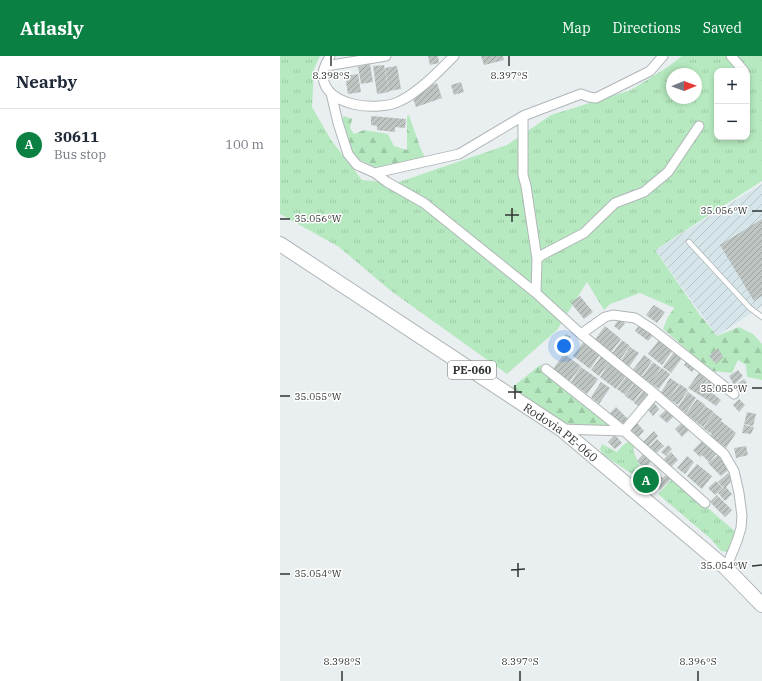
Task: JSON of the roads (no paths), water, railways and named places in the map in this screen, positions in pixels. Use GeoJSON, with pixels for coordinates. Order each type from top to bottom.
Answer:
{"type":"FeatureCollection","features":[{"type":"Feature","properties":{"kind":"main road","name":"Rodovia PE-060"},"geometry":{"type":"LineString","coordinates":[[280,244],[561,428],[726,568],[762,605]]}},
{"type":"Feature","properties":{"kind":"street"},"geometry":{"type":"LineString","coordinates":[[330,56],[323,71],[322,77],[324,84],[331,93],[341,100],[362,106],[381,106],[400,102],[429,80],[454,56]]}},
{"type":"Feature","properties":{"kind":"street"},"geometry":{"type":"LineString","coordinates":[[326,66],[386,56]]}},
{"type":"Feature","properties":{"kind":"street"},"geometry":{"type":"LineString","coordinates":[[375,173],[459,154],[523,116],[581,94],[589,98],[596,98],[650,71],[663,56]]}},
{"type":"Feature","properties":{"kind":"street"},"geometry":{"type":"LineString","coordinates":[[731,56],[741,68]]}},
{"type":"Feature","properties":{"kind":"street"},"geometry":{"type":"LineString","coordinates":[[331,93],[338,123],[348,154],[357,165],[375,173],[386,182],[424,203],[536,293],[581,334],[655,394],[724,454],[734,471],[741,504],[741,528],[726,568]]}},
{"type":"Feature","properties":{"kind":"street"},"geometry":{"type":"LineString","coordinates":[[523,116],[523,176],[526,186],[537,259],[536,293]]}},
{"type":"Feature","properties":{"kind":"street"},"geometry":{"type":"LineString","coordinates":[[537,259],[584,233],[615,203],[644,192],[668,172],[699,126]]}},
{"type":"Feature","properties":{"kind":"street"},"geometry":{"type":"LineString","coordinates":[[581,334],[605,316],[613,315],[635,318],[652,329],[734,394]]}},
{"type":"Feature","properties":{"kind":"street"},"geometry":{"type":"LineString","coordinates":[[546,369],[624,432],[705,503]]}},
{"type":"Feature","properties":{"kind":"street"},"geometry":{"type":"LineString","coordinates":[[624,432],[655,394]]}},
{"type":"Feature","properties":{"kind":"street"},"geometry":{"type":"LineString","coordinates":[[561,428],[624,432]]}},
{"type":"Feature","properties":{"kind":"lane"},"geometry":{"type":"LineString","coordinates":[[689,242],[750,308],[762,317]]}},
{"type":"Feature","properties":{"kind":"place","name":"30611"},"geometry":{"type":"Point","coordinates":[646,480]}}]}
